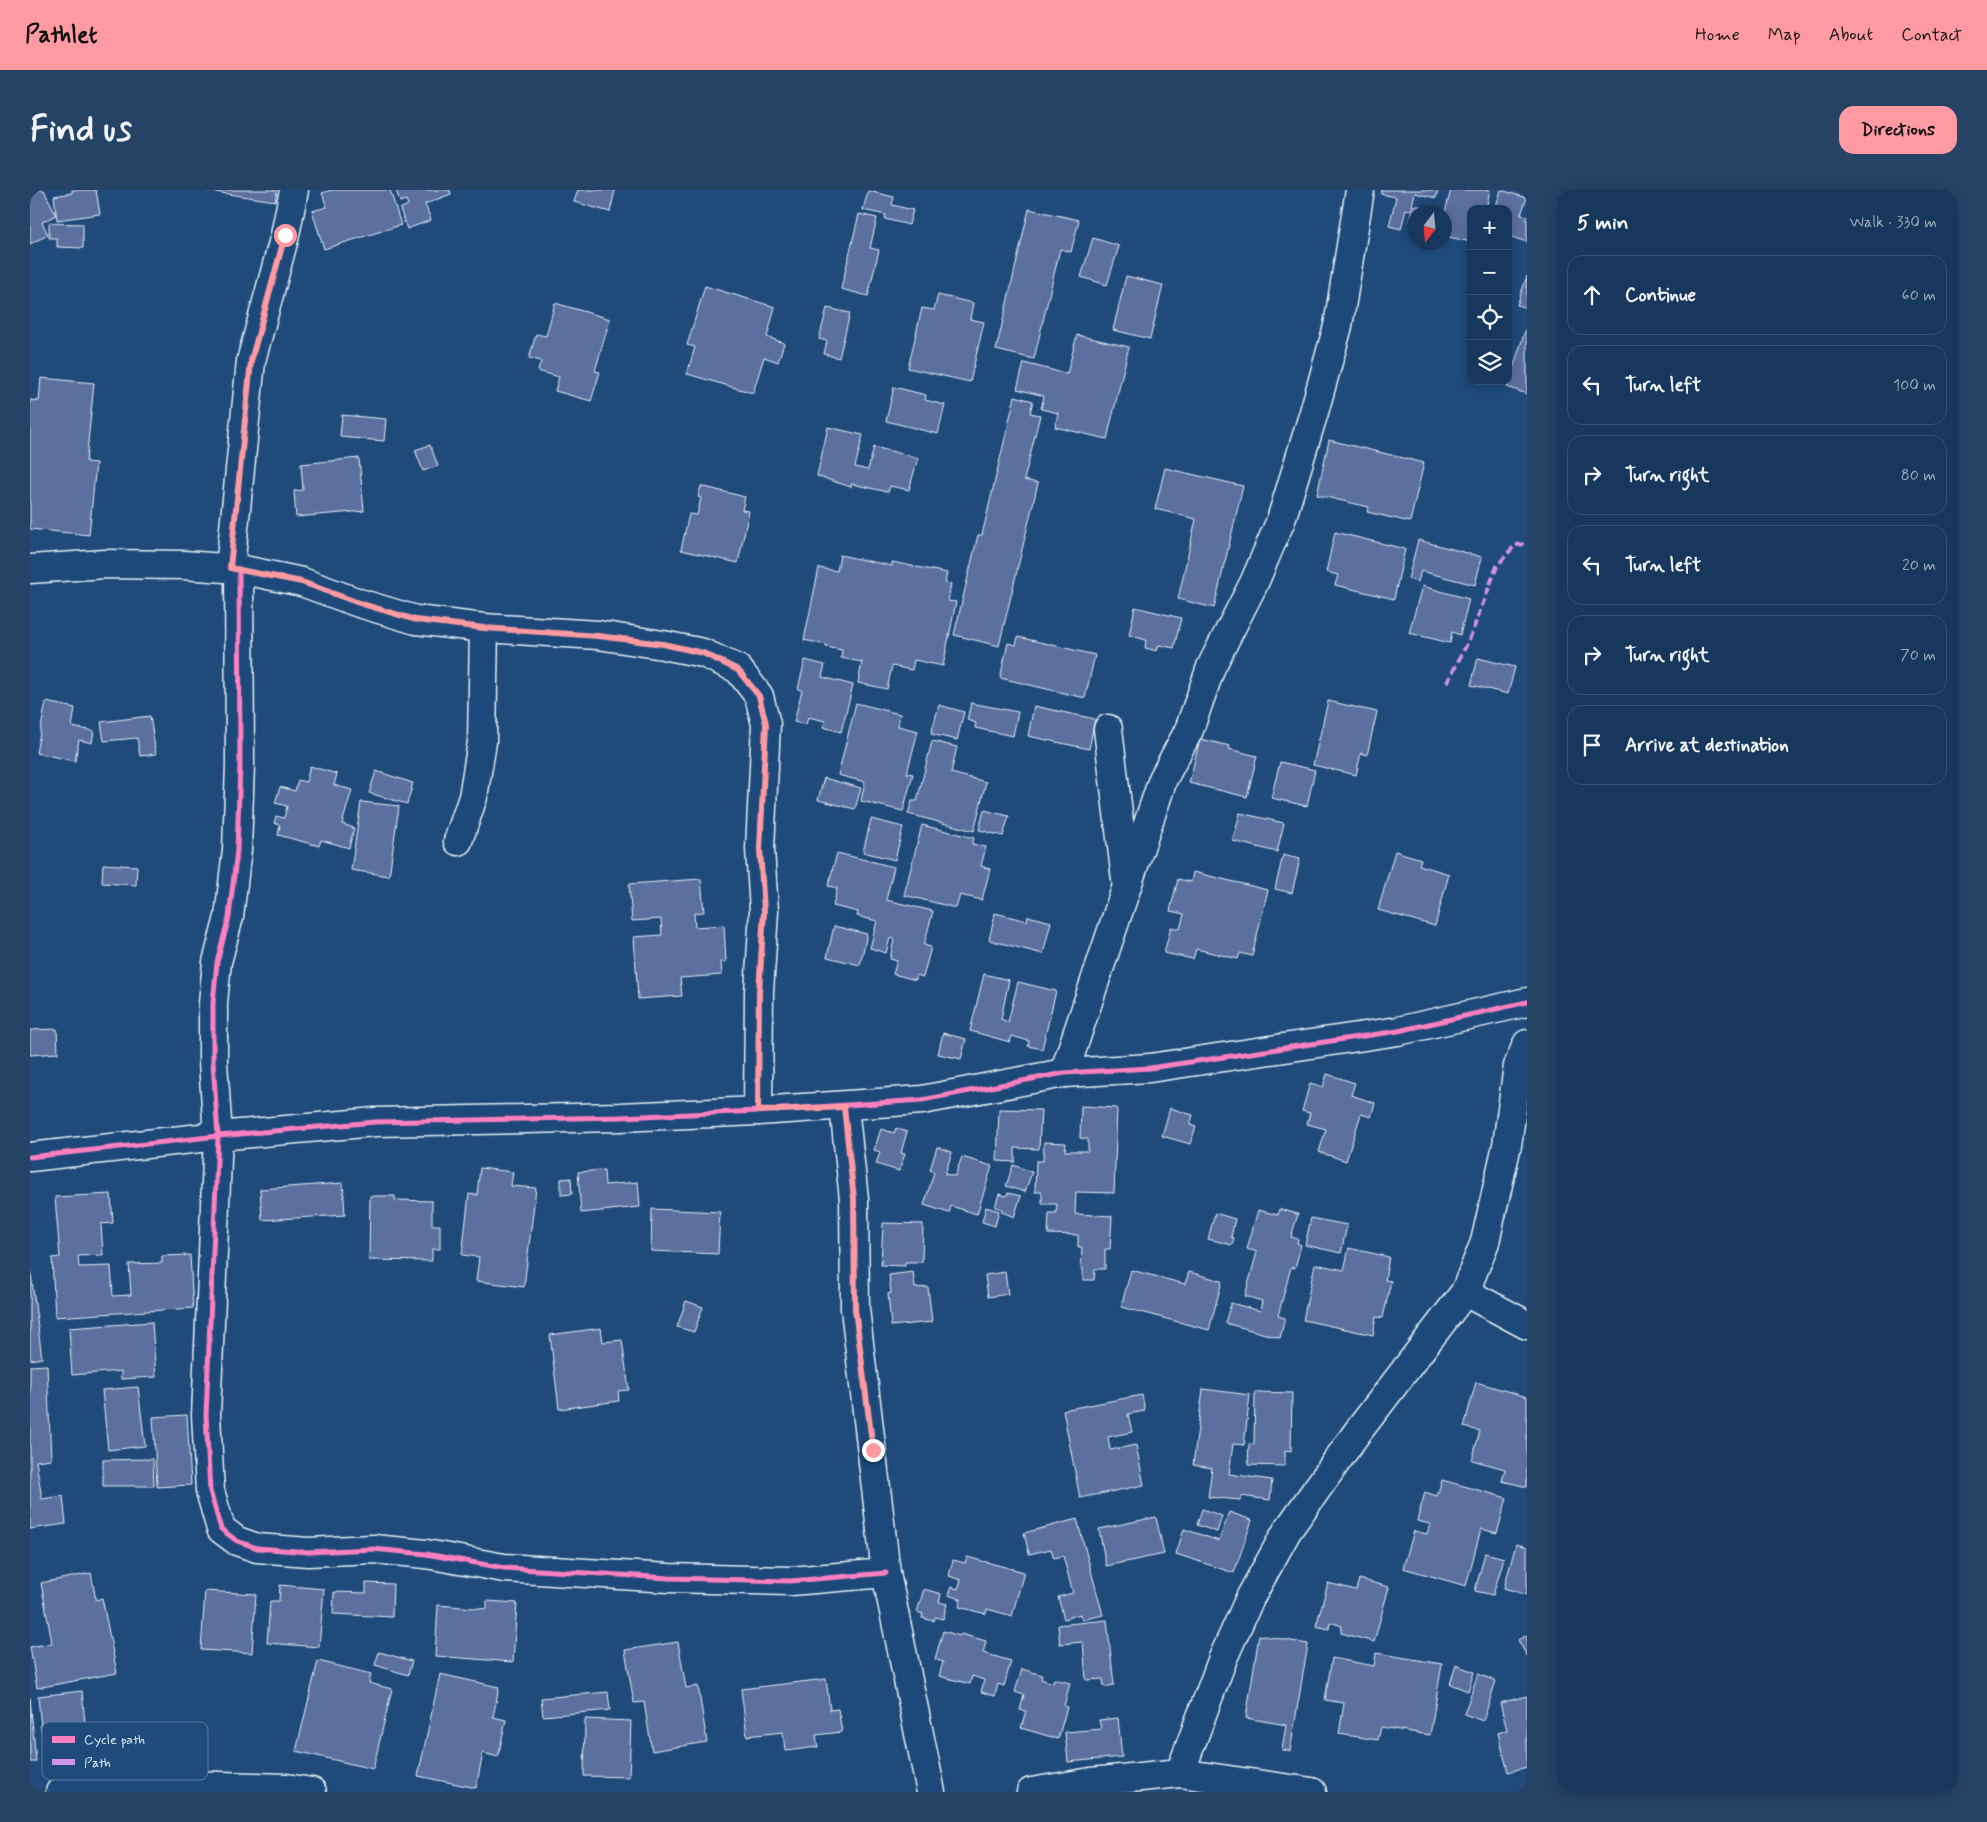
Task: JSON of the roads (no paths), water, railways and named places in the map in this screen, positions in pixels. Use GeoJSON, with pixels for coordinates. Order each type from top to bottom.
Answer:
{"type":"FeatureCollection","features":[{"type":"Feature","properties":{"kind":"street"},"geometry":{"type":"LineString","coordinates":[[294,190],[285,235],[251,361],[234,569],[240,764],[237,850],[230,917],[217,962],[213,1003],[213,1062],[218,1136],[206,1415],[210,1491],[222,1529],[236,1540],[257,1548],[308,1552],[373,1549],[426,1554],[504,1568],[669,1578],[791,1581],[886,1572]]}},
{"type":"Feature","properties":{"kind":"street"},"geometry":{"type":"LineString","coordinates":[[1064,1074],[1163,779],[1189,730],[1211,667],[1254,583],[1281,520],[1338,326],[1360,190]]}},
{"type":"Feature","properties":{"kind":"street"},"geometry":{"type":"LineString","coordinates":[[30,569],[105,564],[234,569],[302,582],[359,603],[416,620],[484,628],[598,636],[663,644],[703,653],[738,670],[759,696],[766,724],[760,849],[764,911],[759,992],[758,1111]]}},
{"type":"Feature","properties":{"kind":"street"},"geometry":{"type":"LineString","coordinates":[[458,841],[473,797],[482,742],[484,628]]}},
{"type":"Feature","properties":{"kind":"street"},"geometry":{"type":"LineString","coordinates":[[1108,729],[1126,886]]}},
{"type":"Feature","properties":{"kind":"street"},"geometry":{"type":"LineString","coordinates":[[30,1157],[218,1136],[376,1122],[620,1117],[844,1107],[922,1100],[1064,1074],[1150,1068],[1398,1031],[1527,1002]]}},
{"type":"Feature","properties":{"kind":"street"},"geometry":{"type":"LineString","coordinates":[[1180,1773],[1224,1658],[1250,1598],[1287,1531],[1356,1434],[1465,1292],[1485,1242],[1507,1145],[1518,1066],[1527,1044]]}},
{"type":"Feature","properties":{"kind":"street"},"geometry":{"type":"LineString","coordinates":[[844,1107],[854,1199],[855,1309],[886,1572],[931,1792]]}},
{"type":"Feature","properties":{"kind":"street"},"geometry":{"type":"LineString","coordinates":[[1465,1292],[1527,1325]]}},
{"type":"Feature","properties":{"kind":"street"},"geometry":{"type":"LineString","coordinates":[[1031,1792],[1091,1782],[1180,1773],[1312,1792]]}},
{"type":"Feature","properties":{"kind":"street"},"geometry":{"type":"LineString","coordinates":[[60,1792],[126,1783],[276,1788],[312,1792]]}}]}
